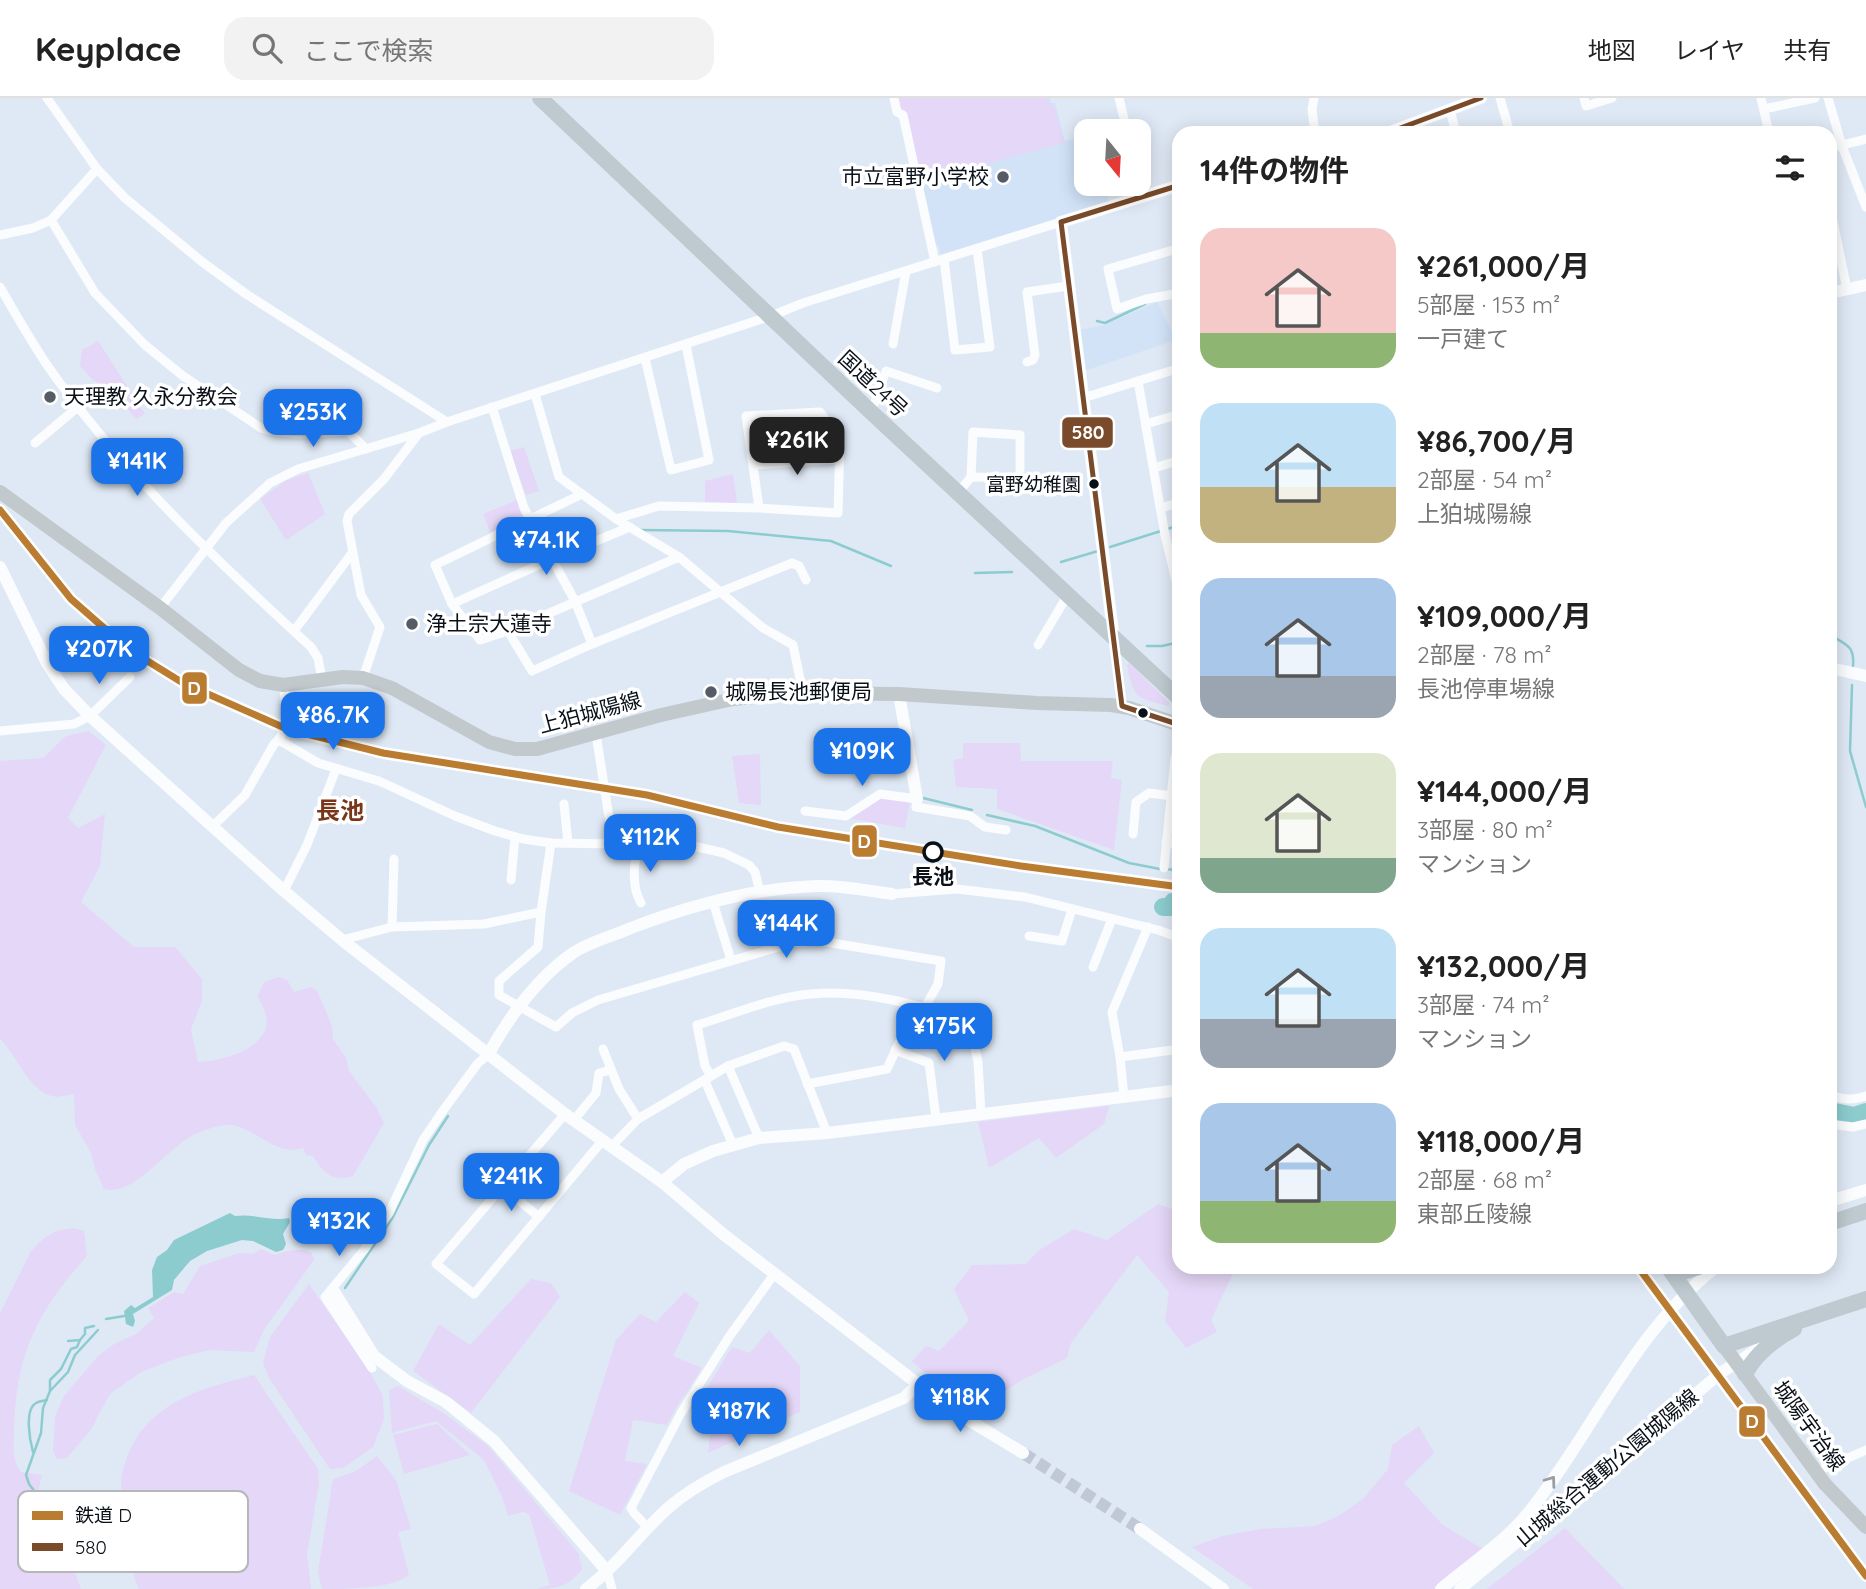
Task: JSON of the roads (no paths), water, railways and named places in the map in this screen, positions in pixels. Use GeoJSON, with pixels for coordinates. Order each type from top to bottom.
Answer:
{"type":"FeatureCollection","features":[{"type":"Feature","properties":{"kind":"highway","name":"国道24号"},"geometry":{"type":"LineString","coordinates":[[540,98],[871,412],[1172,692]]}},
{"type":"Feature","properties":{"kind":"highway"},"geometry":{"type":"LineString","coordinates":[[1837,1221],[1866,1211]]}},
{"type":"Feature","properties":{"kind":"highway"},"geometry":{"type":"LineString","coordinates":[[1673,1274],[1724,1346],[1866,1299]]}},
{"type":"Feature","properties":{"kind":"highway"},"geometry":{"type":"LineString","coordinates":[[1745,1374],[1751,1362],[1763,1349],[1827,1312]]}},
{"type":"Feature","properties":{"kind":"main road","name":"上狛城陽線"},"geometry":{"type":"LineString","coordinates":[[0,492],[160,608],[239,670],[260,681],[283,685],[363,678],[392,688],[489,742],[515,749],[537,749],[661,715],[733,699],[798,693],[899,694],[1122,706],[1172,722]]}},
{"type":"Feature","properties":{"kind":"main road","name":"城陽宇治線"},"geometry":{"type":"LineString","coordinates":[[1724,1346],[1816,1472],[1866,1527]]}},
{"type":"Feature","properties":{"kind":"street"},"geometry":{"type":"LineString","coordinates":[[47,98],[97,169],[125,198],[212,270],[447,422]]}},
{"type":"Feature","properties":{"kind":"street"},"geometry":{"type":"LineString","coordinates":[[894,98],[897,112],[903,115],[940,261],[955,350],[990,347],[977,249]]}},
{"type":"Feature","properties":{"kind":"street"},"geometry":{"type":"LineString","coordinates":[[1119,98],[1124,119]]}},
{"type":"Feature","properties":{"kind":"street"},"geometry":{"type":"LineString","coordinates":[[1314,98],[1314,126]]}},
{"type":"Feature","properties":{"kind":"street"},"geometry":{"type":"LineString","coordinates":[[1419,126],[1481,98]]}},
{"type":"Feature","properties":{"kind":"street"},"geometry":{"type":"LineString","coordinates":[[1500,98],[1508,126]]}},
{"type":"Feature","properties":{"kind":"street"},"geometry":{"type":"LineString","coordinates":[[1584,98],[1586,106],[1612,98]]}},
{"type":"Feature","properties":{"kind":"street"},"geometry":{"type":"LineString","coordinates":[[1761,98],[1768,126]]}},
{"type":"Feature","properties":{"kind":"street"},"geometry":{"type":"LineString","coordinates":[[1764,109],[1815,98]]}},
{"type":"Feature","properties":{"kind":"street"},"geometry":{"type":"LineString","coordinates":[[1828,98],[1836,126]]}},
{"type":"Feature","properties":{"kind":"street"},"geometry":{"type":"LineString","coordinates":[[1450,110],[1454,126]]}},
{"type":"Feature","properties":{"kind":"street"},"geometry":{"type":"LineString","coordinates":[[1837,129],[1842,146],[1863,188],[1866,207]]}},
{"type":"Feature","properties":{"kind":"street"},"geometry":{"type":"LineString","coordinates":[[1837,147],[1866,139]]}},
{"type":"Feature","properties":{"kind":"street"},"geometry":{"type":"LineString","coordinates":[[0,235],[33,228],[51,220],[97,169]]}},
{"type":"Feature","properties":{"kind":"street"},"geometry":{"type":"LineString","coordinates":[[1152,188],[1172,186]]}},
{"type":"Feature","properties":{"kind":"street"},"geometry":{"type":"LineString","coordinates":[[160,608],[226,523],[270,484],[298,469],[419,433],[686,345],[803,303],[1061,222],[1124,196]]}},
{"type":"Feature","properties":{"kind":"street"},"geometry":{"type":"LineString","coordinates":[[51,220],[94,293],[145,345],[183,376],[261,428],[300,434],[348,430],[366,449]]}},
{"type":"Feature","properties":{"kind":"street"},"geometry":{"type":"LineString","coordinates":[[1061,222],[1122,706]]}},
{"type":"Feature","properties":{"kind":"street"},"geometry":{"type":"LineString","coordinates":[[1837,241],[1847,289]]}},
{"type":"Feature","properties":{"kind":"street"},"geometry":{"type":"LineString","coordinates":[[1172,250],[1108,269],[1118,309],[1146,299],[1172,294]]}},
{"type":"Feature","properties":{"kind":"street"},"geometry":{"type":"LineString","coordinates":[[893,344],[906,271]]}},
{"type":"Feature","properties":{"kind":"street"},"geometry":{"type":"LineString","coordinates":[[1027,362],[1033,360],[1035,355],[1027,292],[1068,285]]}},
{"type":"Feature","properties":{"kind":"street"},"geometry":{"type":"LineString","coordinates":[[1837,291],[1866,285]]}},
{"type":"Feature","properties":{"kind":"street"},"geometry":{"type":"LineString","coordinates":[[0,287],[48,366],[118,455],[179,522],[311,647],[318,658],[322,680]]}},
{"type":"Feature","properties":{"kind":"street"},"geometry":{"type":"LineString","coordinates":[[645,358],[671,470],[707,461],[709,460],[686,345]]}},
{"type":"Feature","properties":{"kind":"street"},"geometry":{"type":"LineString","coordinates":[[1083,398],[1172,370]]}},
{"type":"Feature","properties":{"kind":"street"},"geometry":{"type":"LineString","coordinates":[[871,412],[886,371],[937,388]]}},
{"type":"Feature","properties":{"kind":"street"},"geometry":{"type":"LineString","coordinates":[[1138,381],[1172,562]]}},
{"type":"Feature","properties":{"kind":"street"},"geometry":{"type":"LineString","coordinates":[[535,394],[559,477],[616,519],[679,557],[763,628],[793,645],[801,684],[798,693]]}},
{"type":"Feature","properties":{"kind":"street"},"geometry":{"type":"LineString","coordinates":[[34,443],[79,406]]}},
{"type":"Feature","properties":{"kind":"street"},"geometry":{"type":"LineString","coordinates":[[492,407],[518,492],[575,601],[592,644]]}},
{"type":"Feature","properties":{"kind":"street"},"geometry":{"type":"LineString","coordinates":[[616,519],[659,506],[838,513],[840,439],[820,412],[746,416],[759,508]]}},
{"type":"Feature","properties":{"kind":"street"},"geometry":{"type":"LineString","coordinates":[[1146,424],[1172,416]]}},
{"type":"Feature","properties":{"kind":"street"},"geometry":{"type":"LineString","coordinates":[[958,493],[971,477],[973,432],[1020,435],[1020,478],[971,477]]}},
{"type":"Feature","properties":{"kind":"street"},"geometry":{"type":"LineString","coordinates":[[363,678],[380,627],[361,595],[347,521],[349,514],[384,479],[419,433]]}},
{"type":"Feature","properties":{"kind":"street"},"geometry":{"type":"LineString","coordinates":[[753,465],[839,459]]}},
{"type":"Feature","properties":{"kind":"street"},"geometry":{"type":"LineString","coordinates":[[1154,468],[1172,462]]}},
{"type":"Feature","properties":{"kind":"street"},"geometry":{"type":"LineString","coordinates":[[582,494],[435,565],[452,604],[480,640],[508,631],[679,557]]}},
{"type":"Feature","properties":{"kind":"street"},"geometry":{"type":"LineString","coordinates":[[1161,508],[1172,505]]}},
{"type":"Feature","properties":{"kind":"street"},"geometry":{"type":"LineString","coordinates":[[452,604],[552,558],[630,527]]}},
{"type":"Feature","properties":{"kind":"street"},"geometry":{"type":"LineString","coordinates":[[294,631],[352,553]]}},
{"type":"Feature","properties":{"kind":"street"},"geometry":{"type":"LineString","coordinates":[[508,631],[532,671],[792,563],[799,566],[806,580]]}},
{"type":"Feature","properties":{"kind":"street"},"geometry":{"type":"LineString","coordinates":[[0,567],[48,665],[64,689],[90,716],[284,891],[488,1055],[569,1117],[662,1182],[681,1200],[918,1384],[962,1416],[1023,1453]]}},
{"type":"Feature","properties":{"kind":"street"},"geometry":{"type":"LineString","coordinates":[[1038,645],[1067,596]]}},
{"type":"Feature","properties":{"kind":"street"},"geometry":{"type":"LineString","coordinates":[[1837,670],[1866,676]]}},
{"type":"Feature","properties":{"kind":"street"},"geometry":{"type":"LineString","coordinates":[[0,731],[74,724],[90,716],[130,677]]}},
{"type":"Feature","properties":{"kind":"street"},"geometry":{"type":"LineString","coordinates":[[213,826],[245,795],[274,744],[279,740],[285,715],[283,685]]}},
{"type":"Feature","properties":{"kind":"street"},"geometry":{"type":"LineString","coordinates":[[899,694],[917,799],[916,807],[970,816],[985,827],[1006,830]]}},
{"type":"Feature","properties":{"kind":"street"},"geometry":{"type":"LineString","coordinates":[[596,734],[611,830],[607,844]]}},
{"type":"Feature","properties":{"kind":"street"},"geometry":{"type":"LineString","coordinates":[[279,740],[318,763],[379,781],[455,816],[515,837],[551,843],[689,845],[724,853],[748,865],[755,872],[760,891]]}},
{"type":"Feature","properties":{"kind":"street"},"geometry":{"type":"LineString","coordinates":[[284,891],[307,845],[336,769]]}},
{"type":"Feature","properties":{"kind":"street"},"geometry":{"type":"LineString","coordinates":[[1133,834],[1136,802],[1149,793],[1172,796]]}},
{"type":"Feature","properties":{"kind":"street"},"geometry":{"type":"LineString","coordinates":[[805,811],[846,816],[880,794],[917,799]]}},
{"type":"Feature","properties":{"kind":"street"},"geometry":{"type":"LineString","coordinates":[[564,804],[568,843]]}},
{"type":"Feature","properties":{"kind":"street"},"geometry":{"type":"LineString","coordinates":[[1164,867],[1172,813]]}},
{"type":"Feature","properties":{"kind":"street"},"geometry":{"type":"LineString","coordinates":[[511,880],[515,837]]}},
{"type":"Feature","properties":{"kind":"street"},"geometry":{"type":"LineString","coordinates":[[1167,842],[1172,843]]}},
{"type":"Feature","properties":{"kind":"street"},"geometry":{"type":"LineString","coordinates":[[551,843],[538,947],[499,981],[498,988],[499,995],[556,1027],[572,1013],[598,1000],[792,943],[820,941],[941,961],[938,984],[925,1007],[904,1032],[887,1069],[807,1084]]}},
{"type":"Feature","properties":{"kind":"street"},"geometry":{"type":"LineString","coordinates":[[640,845],[636,853],[635,886],[641,903]]}},
{"type":"Feature","properties":{"kind":"street"},"geometry":{"type":"LineString","coordinates":[[392,927],[394,859]]}},
{"type":"Feature","properties":{"kind":"street"},"geometry":{"type":"LineString","coordinates":[[372,1368],[325,1297],[333,1290],[389,1213],[423,1140],[478,1063],[488,1055],[519,1007],[549,972],[575,951],[658,918],[713,902],[760,891],[820,886],[892,894],[957,889],[1025,897],[1172,936]]}},
{"type":"Feature","properties":{"kind":"street"},"geometry":{"type":"LineString","coordinates":[[713,902],[730,960]]}},
{"type":"Feature","properties":{"kind":"street"},"geometry":{"type":"LineString","coordinates":[[1029,936],[1062,941],[1072,909]]}},
{"type":"Feature","properties":{"kind":"street"},"geometry":{"type":"LineString","coordinates":[[342,940],[392,927],[484,925],[541,912]]}},
{"type":"Feature","properties":{"kind":"street"},"geometry":{"type":"LineString","coordinates":[[1093,967],[1112,919]]}},
{"type":"Feature","properties":{"kind":"street"},"geometry":{"type":"LineString","coordinates":[[1124,1097],[1121,1057],[1112,1012],[1148,928]]}},
{"type":"Feature","properties":{"kind":"street"},"geometry":{"type":"LineString","coordinates":[[733,1145],[708,1079],[698,1025],[810,994],[845,993],[925,1007],[968,1022],[978,1062],[981,1113]]}},
{"type":"Feature","properties":{"kind":"street"},"geometry":{"type":"LineString","coordinates":[[611,1070],[599,1073],[596,1093],[502,1186],[436,1264],[474,1294],[539,1217],[607,1144],[638,1119],[728,1066],[784,1046],[794,1049],[827,1133]]}},
{"type":"Feature","properties":{"kind":"street"},"geometry":{"type":"LineString","coordinates":[[603,1049],[611,1070],[638,1119]]}},
{"type":"Feature","properties":{"kind":"street"},"geometry":{"type":"LineString","coordinates":[[895,1050],[929,1063],[936,1118]]}},
{"type":"Feature","properties":{"kind":"street"},"geometry":{"type":"LineString","coordinates":[[1121,1057],[1172,1050]]}},
{"type":"Feature","properties":{"kind":"street"},"geometry":{"type":"LineString","coordinates":[[728,1066],[759,1138]]}},
{"type":"Feature","properties":{"kind":"street"},"geometry":{"type":"LineString","coordinates":[[662,1182],[684,1164],[713,1151],[759,1138],[827,1133],[1172,1091]]}},
{"type":"Feature","properties":{"kind":"street"},"geometry":{"type":"LineString","coordinates":[[1837,1096],[1856,1100],[1866,1096]]}},
{"type":"Feature","properties":{"kind":"street"},"geometry":{"type":"LineString","coordinates":[[1837,1125],[1853,1128],[1866,1124]]}},
{"type":"Feature","properties":{"kind":"street"},"geometry":{"type":"LineString","coordinates":[[502,1186],[539,1217]]}},
{"type":"Feature","properties":{"kind":"street"},"geometry":{"type":"LineString","coordinates":[[1837,1199],[1866,1190]]}},
{"type":"Feature","properties":{"kind":"street"},"geometry":{"type":"LineString","coordinates":[[648,1528],[634,1514],[632,1508],[681,1413],[729,1337],[775,1273]]}},
{"type":"Feature","properties":{"kind":"street"},"geometry":{"type":"LineString","coordinates":[[1455,1586],[1529,1512],[1643,1341],[1673,1307],[1708,1274]]}},
{"type":"Feature","properties":{"kind":"street"},"geometry":{"type":"LineString","coordinates":[[333,1290],[374,1356],[407,1381],[446,1402],[494,1441],[607,1571],[612,1589]]}},
{"type":"Feature","properties":{"kind":"street","name":"山城総合運動公園城陽線"},"geometry":{"type":"LineString","coordinates":[[1455,1586],[1722,1372],[1794,1325],[1826,1308],[1866,1292]]}},
{"type":"Feature","properties":{"kind":"street"},"geometry":{"type":"LineString","coordinates":[[586,1589],[676,1501],[710,1479],[904,1398],[918,1384]]}},
{"type":"Feature","properties":{"kind":"street"},"geometry":{"type":"LineString","coordinates":[[1816,1472],[1866,1450]]}},
{"type":"Feature","properties":{"kind":"street"},"geometry":{"type":"LineString","coordinates":[[1140,1529],[1223,1589]]}},
{"type":"Feature","properties":{"kind":"waterway"},"geometry":{"type":"LineString","coordinates":[[1097,321],[1105,323],[1145,304]]}},
{"type":"Feature","properties":{"kind":"waterway"},"geometry":{"type":"LineString","coordinates":[[1110,547],[1172,528]]}},
{"type":"Feature","properties":{"kind":"waterway"},"geometry":{"type":"LineString","coordinates":[[640,530],[728,531],[831,541],[891,566]]}},
{"type":"Feature","properties":{"kind":"waterway"},"geometry":{"type":"LineString","coordinates":[[1061,562],[1098,551]]}},
{"type":"Feature","properties":{"kind":"waterway"},"geometry":{"type":"LineString","coordinates":[[975,573],[1012,572]]}},
{"type":"Feature","properties":{"kind":"waterway"},"geometry":{"type":"LineString","coordinates":[[1837,639],[1851,650],[1853,667]]}},
{"type":"Feature","properties":{"kind":"waterway"},"geometry":{"type":"LineString","coordinates":[[1147,646],[1172,644]]}},
{"type":"Feature","properties":{"kind":"waterway"},"geometry":{"type":"LineString","coordinates":[[1852,685],[1850,751],[1866,807]]}},
{"type":"Feature","properties":{"kind":"waterway"},"geometry":{"type":"LineString","coordinates":[[923,798],[972,810]]}},
{"type":"Feature","properties":{"kind":"waterway"},"geometry":{"type":"LineString","coordinates":[[987,815],[1035,826],[1129,863],[1160,869]]}},
{"type":"Feature","properties":{"kind":"waterway"},"geometry":{"type":"LineString","coordinates":[[1167,869],[1172,870]]}},
{"type":"Feature","properties":{"kind":"waterway"},"geometry":{"type":"LineString","coordinates":[[1163,907],[1170,907],[1172,904]]}},
{"type":"Feature","properties":{"kind":"waterway"},"geometry":{"type":"LineString","coordinates":[[1837,1112],[1854,1116],[1866,1112]]}},
{"type":"Feature","properties":{"kind":"waterway"},"geometry":{"type":"LineString","coordinates":[[345,1288],[393,1217],[429,1145],[448,1116]]}},
{"type":"Feature","properties":{"kind":"waterway"},"geometry":{"type":"LineString","coordinates":[[106,1319],[124,1316]]}},
{"type":"Feature","properties":{"kind":"waterway"},"geometry":{"type":"LineString","coordinates":[[68,1341],[80,1340],[85,1334],[85,1328],[94,1326]]}},
{"type":"Feature","properties":{"kind":"waterway"},"geometry":{"type":"LineString","coordinates":[[34,1491],[26,1475],[41,1433],[43,1408],[50,1391],[68,1372],[75,1355],[98,1330]]}},
{"type":"Feature","properties":{"kind":"waterway"},"geometry":{"type":"LineString","coordinates":[[50,1391],[50,1380],[61,1369],[71,1349],[77,1347],[80,1340]]}},
{"type":"Feature","properties":{"kind":"waterway"},"geometry":{"type":"LineString","coordinates":[[33,1452],[30,1412],[36,1403],[47,1400]]}},
{"type":"Feature","properties":{"kind":"tunnel"},"geometry":{"type":"LineString","coordinates":[[1023,1453],[1140,1529]]}},
{"type":"Feature","properties":{"kind":"rail line","name":"D"},"geometry":{"type":"LineString","coordinates":[[0,510],[71,599],[128,649],[183,683],[287,729],[383,753],[647,795],[778,827],[1021,866],[1172,886]]}},
{"type":"Feature","properties":{"kind":"rail line","name":"D"},"geometry":{"type":"LineString","coordinates":[[1643,1274],[1866,1576]]}},
{"type":"Feature","properties":{"kind":"place","name":"市立富野小学校"},"geometry":{"type":"Point","coordinates":[1003,177]}},
{"type":"Feature","properties":{"kind":"place","name":"天理教 久永分教会"},"geometry":{"type":"Point","coordinates":[50,397]}},
{"type":"Feature","properties":{"kind":"place","name":"富野幼稚園"},"geometry":{"type":"Point","coordinates":[1094,484]}},
{"type":"Feature","properties":{"kind":"place","name":"浄土宗大蓮寺"},"geometry":{"type":"Point","coordinates":[412,624]}},
{"type":"Feature","properties":{"kind":"place","name":"城陽長池郵便局"},"geometry":{"type":"Point","coordinates":[711,692]}},
{"type":"Feature","properties":{"kind":"place","name":"長池"},"geometry":{"type":"Point","coordinates":[933,852]}},
{"type":"Feature","properties":{"kind":"district","name":"長池"},"geometry":{"type":"Point","coordinates":[340,811]}}]}
